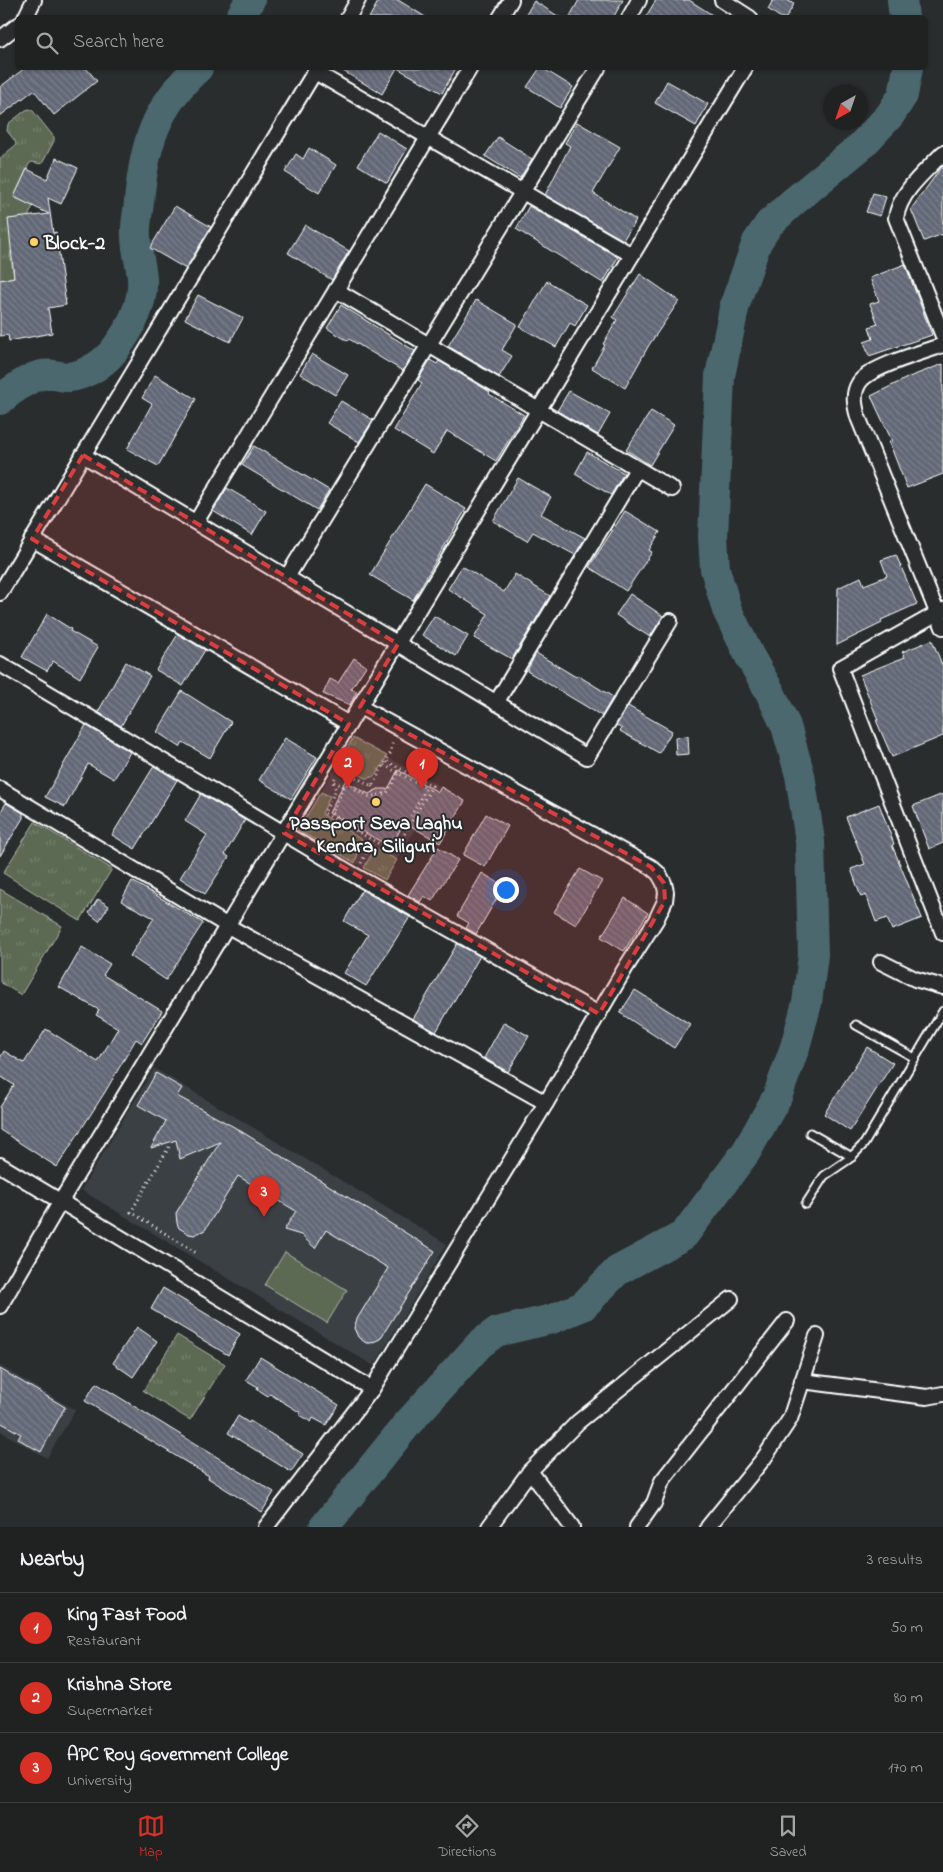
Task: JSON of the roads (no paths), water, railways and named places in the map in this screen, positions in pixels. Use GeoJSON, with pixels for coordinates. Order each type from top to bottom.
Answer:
{"type":"FeatureCollection","features":[{"type":"Feature","properties":{"kind":"street"},"geometry":{"type":"LineString","coordinates":[[26,15],[34,0]]}},
{"type":"Feature","properties":{"kind":"street"},"geometry":{"type":"LineString","coordinates":[[350,15],[358,0]]}},
{"type":"Feature","properties":{"kind":"street"},"geometry":{"type":"LineString","coordinates":[[502,15],[511,0]]}},
{"type":"Feature","properties":{"kind":"street"},"geometry":{"type":"LineString","coordinates":[[631,15],[640,0]]}},
{"type":"Feature","properties":{"kind":"street"},"geometry":{"type":"LineString","coordinates":[[722,0],[745,15]]}},
{"type":"Feature","properties":{"kind":"street"},"geometry":{"type":"LineString","coordinates":[[1,36],[15,27]]}},
{"type":"Feature","properties":{"kind":"street"},"geometry":{"type":"LineString","coordinates":[[0,593],[316,70],[428,138],[632,255]]}},
{"type":"Feature","properties":{"kind":"street"},"geometry":{"type":"LineString","coordinates":[[196,522],[469,70]]}},
{"type":"Feature","properties":{"kind":"street"},"geometry":{"type":"LineString","coordinates":[[287,577],[597,70]]}},
{"type":"Feature","properties":{"kind":"street"},"geometry":{"type":"LineString","coordinates":[[0,1306],[61,1201],[744,70]]}},
{"type":"Feature","properties":{"kind":"street"},"geometry":{"type":"LineString","coordinates":[[943,153],[910,189],[897,209],[896,218],[943,336]]}},
{"type":"Feature","properties":{"kind":"street"},"geometry":{"type":"LineString","coordinates":[[336,290],[672,489]]}},
{"type":"Feature","properties":{"kind":"street"},"geometry":{"type":"LineString","coordinates":[[943,345],[871,371],[859,383],[854,403],[858,417],[940,611],[943,627]]}},
{"type":"Feature","properties":{"kind":"street"},"geometry":{"type":"LineString","coordinates":[[83,455],[587,757],[670,621]]}},
{"type":"Feature","properties":{"kind":"street"},"geometry":{"type":"LineString","coordinates":[[496,703],[637,469]]}},
{"type":"Feature","properties":{"kind":"street"},"geometry":{"type":"LineString","coordinates":[[32,539],[349,724]]}},
{"type":"Feature","properties":{"kind":"street"},"geometry":{"type":"LineString","coordinates":[[940,611],[840,668],[943,933]]}},
{"type":"Feature","properties":{"kind":"street"},"geometry":{"type":"LineString","coordinates":[[0,664],[354,874],[599,1014]]}},
{"type":"Feature","properties":{"kind":"street"},"geometry":{"type":"LineString","coordinates":[[266,1527],[372,1389],[662,908],[666,892],[664,882],[651,867],[360,707]]}},
{"type":"Feature","properties":{"kind":"street"},"geometry":{"type":"LineString","coordinates":[[0,789],[228,926],[546,1103]]}},
{"type":"Feature","properties":{"kind":"street"},"geometry":{"type":"LineString","coordinates":[[880,962],[915,979],[943,988]]}},
{"type":"Feature","properties":{"kind":"street"},"geometry":{"type":"LineString","coordinates":[[0,1165],[372,1389]]}},
{"type":"Feature","properties":{"kind":"street"},"geometry":{"type":"LineString","coordinates":[[489,1527],[530,1471],[578,1422],[731,1299]]}},
{"type":"Feature","properties":{"kind":"street"},"geometry":{"type":"LineString","coordinates":[[637,1527],[654,1503],[662,1481],[787,1320]]}},
{"type":"Feature","properties":{"kind":"street"},"geometry":{"type":"LineString","coordinates":[[708,1527],[764,1458],[790,1419],[817,1336]]}},
{"type":"Feature","properties":{"kind":"street"},"geometry":{"type":"LineString","coordinates":[[802,1381],[926,1397],[943,1394]]}},
{"type":"Feature","properties":{"kind":"street"},"geometry":{"type":"LineString","coordinates":[[530,1471],[572,1527]]}},
{"type":"Feature","properties":{"kind":"lane"},"geometry":{"type":"LineString","coordinates":[[806,1204],[824,1176],[852,1157],[864,1144],[943,1011]]}},
{"type":"Feature","properties":{"kind":"lane"},"geometry":{"type":"LineString","coordinates":[[856,1026],[915,1058]]}},
{"type":"Feature","properties":{"kind":"lane"},"geometry":{"type":"LineString","coordinates":[[810,1133],[852,1157]]}},
{"type":"Feature","properties":{"kind":"waterway"},"geometry":{"type":"LineString","coordinates":[[242,15],[250,0]]}},
{"type":"Feature","properties":{"kind":"waterway"},"geometry":{"type":"LineString","coordinates":[[902,0],[904,15]]}},
{"type":"Feature","properties":{"kind":"waterway"},"geometry":{"type":"LineString","coordinates":[[0,400],[20,385],[37,376],[49,374],[69,377],[89,371],[112,353],[127,332],[141,297],[141,273],[136,228],[144,163],[154,129],[162,113],[171,98],[196,70]]}},
{"type":"Feature","properties":{"kind":"waterway"},"geometry":{"type":"LineString","coordinates":[[324,1527],[408,1423],[480,1344],[496,1332],[552,1319],[583,1306],[617,1271],[684,1235],[746,1152],[777,1097],[795,1047],[807,1003],[813,955],[810,841],[800,775],[786,726],[727,610],[715,569],[713,537],[720,376],[735,304],[757,242],[769,224],[861,146],[890,115],[903,95],[908,70]]}},
{"type":"Feature","properties":{"kind":"place","name":"Block-2"},"geometry":{"type":"Point","coordinates":[34,242]}},
{"type":"Feature","properties":{"kind":"place","name":"Krishna Store"},"geometry":{"type":"Point","coordinates":[348,788]}},
{"type":"Feature","properties":{"kind":"place","name":"King Fast Food"},"geometry":{"type":"Point","coordinates":[422,789]}},
{"type":"Feature","properties":{"kind":"place","name":"Passport Seva Laghu Kendra, Siliguri"},"geometry":{"type":"Point","coordinates":[376,802]}},
{"type":"Feature","properties":{"kind":"place","name":"APC Roy Government College"},"geometry":{"type":"Point","coordinates":[264,1217]}}]}
